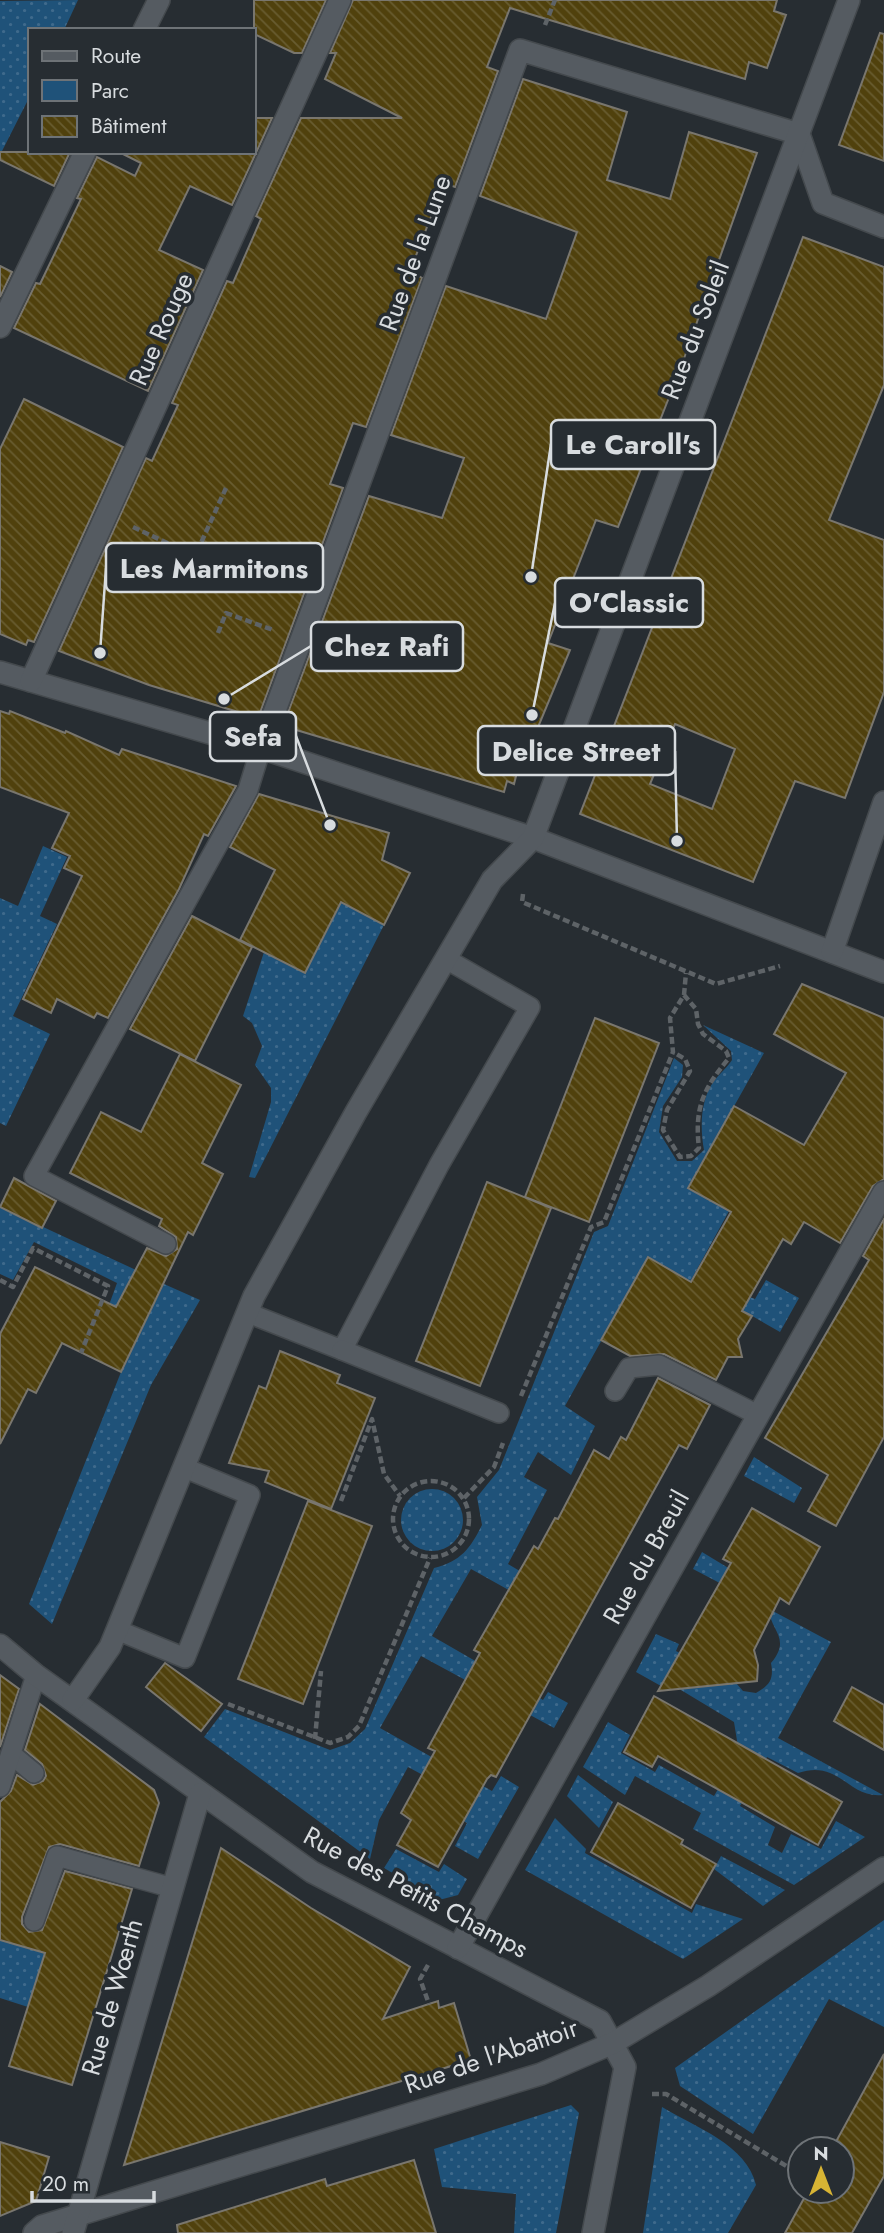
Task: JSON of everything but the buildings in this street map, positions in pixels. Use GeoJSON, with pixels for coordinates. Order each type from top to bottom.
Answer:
{"type":"FeatureCollection","features":[{"type":"Feature","properties":{"kind":"street"},"geometry":{"type":"LineString","coordinates":[[145,28],[159,0]]}},
{"type":"Feature","properties":{"kind":"street","name":"Rue Rouge"},"geometry":{"type":"LineString","coordinates":[[31,681],[340,0]]}},
{"type":"Feature","properties":{"kind":"street","name":"Rue du Soleil"},"geometry":{"type":"LineString","coordinates":[[533,838],[849,0]]}},
{"type":"Feature","properties":{"kind":"street","name":"Rue de la Lune"},"geometry":{"type":"LineString","coordinates":[[261,748],[520,50],[799,134]]}},
{"type":"Feature","properties":{"kind":"street"},"geometry":{"type":"LineString","coordinates":[[799,134],[823,203],[884,227]]}},
{"type":"Feature","properties":{"kind":"street"},"geometry":{"type":"LineString","coordinates":[[0,327],[84,154]]}},
{"type":"Feature","properties":{"kind":"street"},"geometry":{"type":"LineString","coordinates":[[0,672],[261,748],[533,838],[884,972]]}},
{"type":"Feature","properties":{"kind":"street"},"geometry":{"type":"LineString","coordinates":[[832,952],[884,802]]}},
{"type":"Feature","properties":{"kind":"street"},"geometry":{"type":"LineString","coordinates":[[73,1700],[110,1647],[248,1313],[356,1112],[492,880],[533,838]]}},
{"type":"Feature","properties":{"kind":"street","name":"Rue du Breuil"},"geometry":{"type":"LineString","coordinates":[[458,1948],[884,1192]]}},
{"type":"Feature","properties":{"kind":"street","name":"Rue des Petits Champs"},"geometry":{"type":"LineString","coordinates":[[0,1645],[36,1675],[312,1872],[600,2021],[625,2067],[593,2233]]}},
{"type":"Feature","properties":{"kind":"street","name":"Rue de Wœrth"},"geometry":{"type":"LineString","coordinates":[[76,2224],[200,1794]]}},
{"type":"Feature","properties":{"kind":"street","name":"Rue de l'Abattoir"},"geometry":{"type":"LineString","coordinates":[[34,2233],[43,2226],[76,2224],[541,2074],[612,2043],[708,1986],[884,1868]]}},
{"type":"Feature","properties":{"kind":"lane"},"geometry":{"type":"LineString","coordinates":[[166,1244],[34,1176],[248,790],[261,748]]}},
{"type":"Feature","properties":{"kind":"lane"},"geometry":{"type":"LineString","coordinates":[[342,1350],[439,1165],[530,1007],[446,959]]}},
{"type":"Feature","properties":{"kind":"lane"},"geometry":{"type":"LineString","coordinates":[[248,1313],[342,1350],[503,1422]]}},
{"type":"Feature","properties":{"kind":"lane"},"geometry":{"type":"LineString","coordinates":[[615,1391],[629,1368],[659,1365],[758,1415]]}},
{"type":"Feature","properties":{"kind":"lane"},"geometry":{"type":"LineString","coordinates":[[117,1630],[185,1658],[250,1495],[185,1468]]}},
{"type":"Feature","properties":{"kind":"lane"},"geometry":{"type":"LineString","coordinates":[[0,1787],[36,1675]]}},
{"type":"Feature","properties":{"kind":"lane"},"geometry":{"type":"LineString","coordinates":[[10,1754],[34,1773]]}},
{"type":"Feature","properties":{"kind":"lane"},"geometry":{"type":"LineString","coordinates":[[34,1921],[57,1856],[173,1888]]}},
{"type":"Feature","properties":{"kind":"path"},"geometry":{"type":"LineString","coordinates":[[107,516],[195,555],[226,488]]}},
{"type":"Feature","properties":{"kind":"path"},"geometry":{"type":"LineString","coordinates":[[218,633],[226,613],[300,640]]}},
{"type":"Feature","properties":{"kind":"path"},"geometry":{"type":"LineString","coordinates":[[524,889],[522,902],[716,984],[832,952]]}},
{"type":"Feature","properties":{"kind":"path"},"geometry":{"type":"LineString","coordinates":[[520,1398],[592,1227],[604,1223],[673,1052],[670,1018],[684,995],[686,973]]}},
{"type":"Feature","properties":{"kind":"path"},"geometry":{"type":"LineString","coordinates":[[673,1052],[685,1059],[690,1071],[667,1110],[663,1130],[680,1157],[691,1156],[699,1148],[698,1117],[702,1096],[729,1058],[726,1051],[704,1034],[698,1024],[696,1009],[684,995]]}},
{"type":"Feature","properties":{"kind":"path"},"geometry":{"type":"LineString","coordinates":[[0,1280],[13,1287],[33,1248],[108,1286],[81,1353]]}},
{"type":"Feature","properties":{"kind":"path"},"geometry":{"type":"LineString","coordinates":[[341,1501],[372,1419],[384,1474],[400,1496]]}},
{"type":"Feature","properties":{"kind":"path"},"geometry":{"type":"LineString","coordinates":[[464,1498],[494,1467],[503,1422]]}},
{"type":"Feature","properties":{"kind":"path"},"geometry":{"type":"LineString","coordinates":[[425,1481],[447,1485],[464,1498],[470,1514],[468,1531],[460,1545],[447,1555],[430,1558],[416,1555],[404,1548],[396,1536],[393,1522],[400,1496],[411,1486],[425,1481]]}},
{"type":"Feature","properties":{"kind":"path"},"geometry":{"type":"LineString","coordinates":[[228,1704],[315,1739],[330,1743],[348,1737],[359,1726],[430,1558]]}},
{"type":"Feature","properties":{"kind":"path"},"geometry":{"type":"LineString","coordinates":[[315,1739],[321,1671]]}},
{"type":"Feature","properties":{"kind":"path"},"geometry":{"type":"LineString","coordinates":[[620,2094],[666,2094],[786,2166]]}},
{"type":"Feature","properties":{"kind":"green space"},"geometry":{"type":"Polygon","coordinates":[[[78,0],[65,28],[28,28],[28,100],[0,155],[0,1],[78,0]]]}},
{"type":"Feature","properties":{"kind":"green space"},"geometry":{"type":"Polygon","coordinates":[[[43,846],[67,857],[40,916],[57,924],[13,1016],[50,1034],[6,1126],[0,1123],[0,898],[18,906],[43,846]]]}},
{"type":"Feature","properties":{"kind":"green space"},"geometry":{"type":"Polygon","coordinates":[[[340,902],[384,925],[255,1178],[249,1177],[271,1102],[271,1088],[255,1065],[262,1046],[252,1023],[243,1016],[264,952],[305,973],[340,902]]]}},
{"type":"Feature","properties":{"kind":"green space"},"geometry":{"type":"Polygon","coordinates":[[[703,1025],[764,1053],[688,1188],[729,1211],[690,1282],[648,1257],[565,1406],[595,1426],[571,1475],[538,1452],[524,1477],[547,1490],[508,1564],[550,1589],[539,1607],[471,1569],[432,1636],[543,1700],[548,1692],[568,1703],[554,1728],[421,1656],[380,1728],[492,1791],[501,1776],[519,1787],[478,1859],[455,1846],[467,1823],[424,1799],[434,1781],[408,1767],[379,1820],[370,1859],[204,1737],[225,1709],[330,1750],[350,1743],[365,1729],[434,1568],[451,1562],[464,1553],[482,1525],[477,1497],[499,1470],[594,1232],[608,1226],[674,1058],[683,1065],[682,1077],[663,1106],[659,1132],[677,1161],[692,1161],[704,1150],[702,1124],[706,1097],[714,1081],[732,1060],[731,1051],[703,1025]]]}},
{"type":"Feature","properties":{"kind":"green space"},"geometry":{"type":"Polygon","coordinates":[[[0,1207],[136,1270],[90,1357],[117,1283],[34,1242],[13,1280],[0,1274],[0,1207]]]}},
{"type":"Feature","properties":{"kind":"green space"},"geometry":{"type":"Polygon","coordinates":[[[766,1280],[799,1298],[780,1332],[740,1309],[747,1296],[755,1299],[766,1280]]]}},
{"type":"Feature","properties":{"kind":"green space"},"geometry":{"type":"Polygon","coordinates":[[[164,1284],[200,1300],[151,1385],[52,1624],[29,1604],[121,1372],[164,1284]]]}},
{"type":"Feature","properties":{"kind":"green space"},"geometry":{"type":"Polygon","coordinates":[[[754,1457],[802,1488],[794,1503],[744,1476],[754,1457]]]}},
{"type":"Feature","properties":{"kind":"green space"},"geometry":{"type":"Polygon","coordinates":[[[432,1489],[454,1498],[463,1520],[454,1542],[432,1551],[410,1542],[401,1520],[410,1498],[432,1489]]]}},
{"type":"Feature","properties":{"kind":"green space"},"geometry":{"type":"Polygon","coordinates":[[[702,1552],[763,1589],[756,1602],[693,1569],[702,1552]]]}},
{"type":"Feature","properties":{"kind":"green space"},"geometry":{"type":"Polygon","coordinates":[[[769,1609],[831,1642],[778,1738],[883,1795],[871,1795],[861,1791],[824,1771],[798,1773],[767,1757],[740,1806],[775,1827],[768,1845],[782,1853],[791,1834],[821,1849],[836,1821],[865,1837],[794,1885],[693,1829],[701,1813],[635,1776],[625,1795],[583,1767],[608,1722],[630,1735],[621,1753],[655,1772],[659,1765],[714,1796],[739,1753],[734,1722],[676,1687],[661,1686],[636,1672],[656,1634],[679,1644],[676,1651],[736,1683],[743,1691],[756,1693],[770,1681],[771,1663],[780,1647],[769,1609]]]}},
{"type":"Feature","properties":{"kind":"green space"},"geometry":{"type":"Polygon","coordinates":[[[578,1775],[613,1802],[599,1828],[567,1796],[578,1775]]]}},
{"type":"Feature","properties":{"kind":"green space"},"geometry":{"type":"Polygon","coordinates":[[[555,1818],[586,1849],[585,1853],[692,1913],[696,1904],[743,1919],[683,1959],[525,1870],[555,1818]]]}},
{"type":"Feature","properties":{"kind":"green space"},"geometry":{"type":"Polygon","coordinates":[[[396,1849],[439,1872],[444,1864],[467,1879],[458,1895],[439,1900],[384,1868],[396,1849]]]}},
{"type":"Feature","properties":{"kind":"green space"},"geometry":{"type":"Polygon","coordinates":[[[721,1856],[785,1890],[763,1906],[714,1869],[721,1856]]]}},
{"type":"Feature","properties":{"kind":"green space"},"geometry":{"type":"Polygon","coordinates":[[[884,1920],[884,2027],[829,1999],[753,2134],[680,2086],[675,2068],[884,1920]]]}},
{"type":"Feature","properties":{"kind":"green space"},"geometry":{"type":"Polygon","coordinates":[[[0,1940],[76,1963],[31,1996],[28,2007],[0,1998],[0,1940]]]}},
{"type":"Feature","properties":{"kind":"green space"},"geometry":{"type":"Polygon","coordinates":[[[571,2105],[579,2113],[556,2233],[514,2233],[516,2194],[442,2187],[434,2149],[571,2105]]]}},
{"type":"Feature","properties":{"kind":"green space"},"geometry":{"type":"Polygon","coordinates":[[[662,2107],[718,2138],[742,2159],[751,2171],[756,2185],[728,2233],[643,2233],[662,2107]]]}},
{"type":"Feature","properties":{"kind":"place","name":"Le Caroll's"},"geometry":{"type":"Point","coordinates":[531,577]}},
{"type":"Feature","properties":{"kind":"place","name":"Les Marmitons"},"geometry":{"type":"Point","coordinates":[100,653]}},
{"type":"Feature","properties":{"kind":"place","name":"Chez Rafi"},"geometry":{"type":"Point","coordinates":[224,699]}},
{"type":"Feature","properties":{"kind":"place","name":"O'Classic"},"geometry":{"type":"Point","coordinates":[532,715]}},
{"type":"Feature","properties":{"kind":"place","name":"Sefa"},"geometry":{"type":"Point","coordinates":[330,825]}},
{"type":"Feature","properties":{"kind":"place","name":"Delice Street"},"geometry":{"type":"Point","coordinates":[677,841]}}]}
